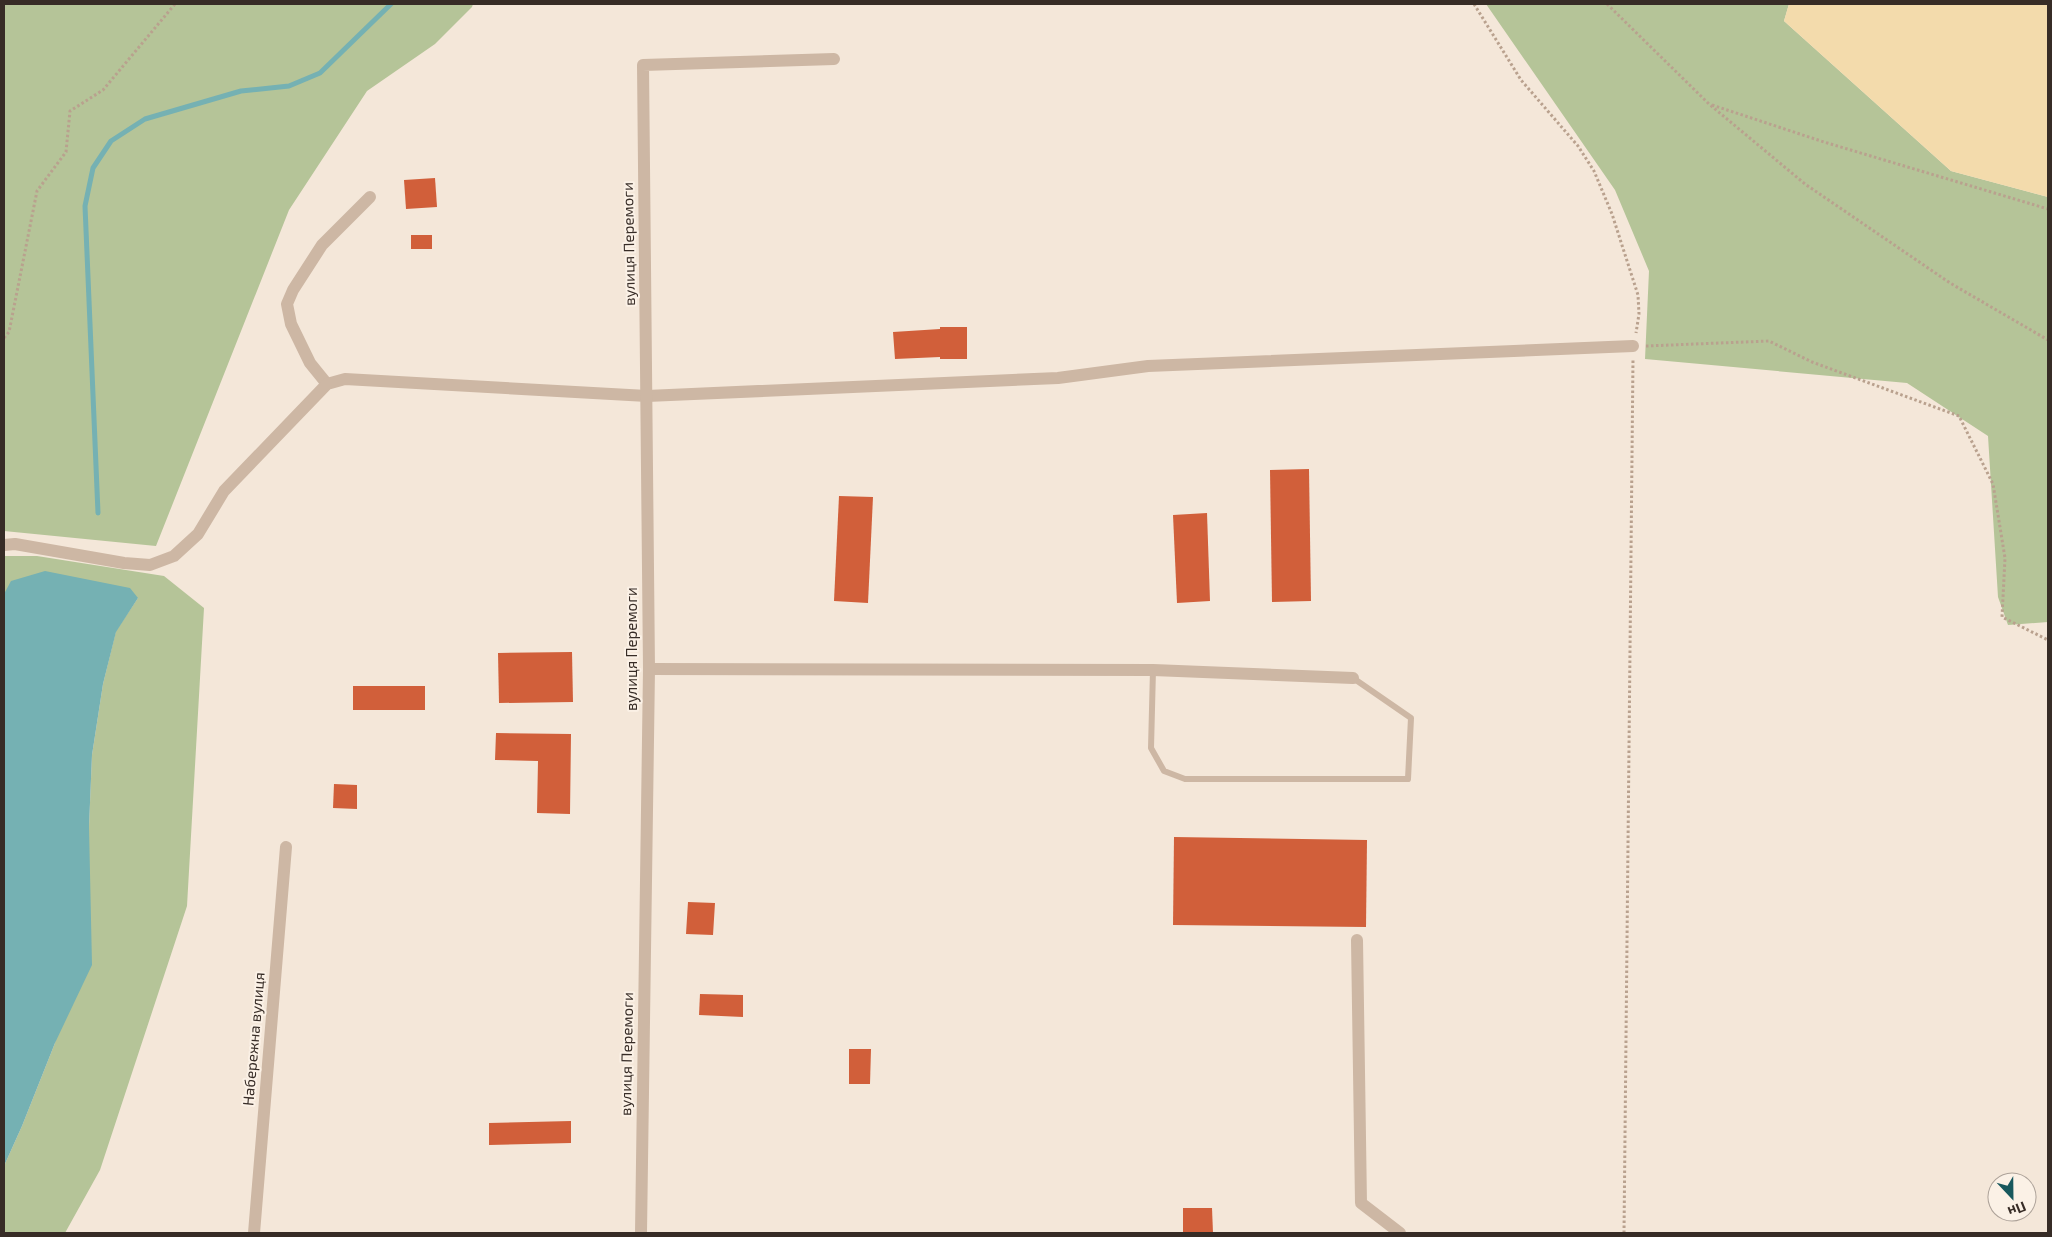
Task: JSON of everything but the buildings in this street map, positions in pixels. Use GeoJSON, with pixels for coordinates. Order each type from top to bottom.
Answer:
{"type":"FeatureCollection","features":[{"type":"Feature","properties":{"kind":"street","name":"вулиця Перемоги"},"geometry":{"type":"LineString","coordinates":[[641,1233],[649,669],[643,65],[834,59]]}},
{"type":"Feature","properties":{"kind":"street"},"geometry":{"type":"LineString","coordinates":[[327,384],[310,363],[290,324],[287,304],[293,290],[322,245],[370,197]]}},
{"type":"Feature","properties":{"kind":"street"},"geometry":{"type":"LineString","coordinates":[[4,544],[15,544],[124,563],[150,565],[174,556],[198,534],[224,491],[327,384],[345,379],[647,396],[1058,378],[1148,366],[1633,346]]}},
{"type":"Feature","properties":{"kind":"street"},"geometry":{"type":"LineString","coordinates":[[649,669],[1153,670],[1353,678]]}},
{"type":"Feature","properties":{"kind":"street","name":"Набережна вулиця"},"geometry":{"type":"LineString","coordinates":[[254,1233],[286,847]]}},
{"type":"Feature","properties":{"kind":"street"},"geometry":{"type":"LineString","coordinates":[[1357,940],[1361,1203],[1400,1233]]}},
{"type":"Feature","properties":{"kind":"lane"},"geometry":{"type":"LineString","coordinates":[[1153,670],[1151,748],[1164,772],[1185,779],[1408,779],[1411,718],[1353,678]]}},
{"type":"Feature","properties":{"kind":"path"},"geometry":{"type":"LineString","coordinates":[[4,338],[9,332],[37,191],[66,152],[70,111],[103,90],[175,4]]}},
{"type":"Feature","properties":{"kind":"path"},"geometry":{"type":"LineString","coordinates":[[1474,4],[1521,80],[1578,146],[1594,171],[1612,214],[1638,295],[1639,314],[1633,346],[1624,1233]]}},
{"type":"Feature","properties":{"kind":"path"},"geometry":{"type":"LineString","coordinates":[[1608,4],[1709,104],[1805,184],[1950,283],[2048,340]]}},
{"type":"Feature","properties":{"kind":"path"},"geometry":{"type":"LineString","coordinates":[[1709,104],[1824,142],[2048,210]]}},
{"type":"Feature","properties":{"kind":"path"},"geometry":{"type":"LineString","coordinates":[[1633,346],[1769,341],[1812,362],[1959,416],[1993,484],[2005,558],[2002,617],[2048,640]]}},
{"type":"Feature","properties":{"kind":"green space"},"geometry":{"type":"Polygon","coordinates":[[[4,4],[473,4],[435,44],[367,91],[289,210],[156,546],[4,531],[4,4]]]}},
{"type":"Feature","properties":{"kind":"green space"},"geometry":{"type":"Polygon","coordinates":[[[1486,4],[1789,4],[1784,21],[1951,171],[2048,197],[2048,622],[2008,625],[1998,597],[1988,436],[1907,383],[1645,359],[1649,271],[1615,190],[1486,4]]]}},
{"type":"Feature","properties":{"kind":"green space"},"geometry":{"type":"Polygon","coordinates":[[[4,556],[37,556],[164,576],[204,608],[187,906],[100,1170],[65,1233],[4,1233],[4,1166],[55,1043],[89,827],[92,755],[103,684],[116,631],[138,598],[4,594],[4,556]]]}},
{"type":"Feature","properties":{"kind":"sand"},"geometry":{"type":"Polygon","coordinates":[[[1789,4],[2048,4],[2048,197],[1951,171],[1784,21],[1789,4]]]}},
{"type":"Feature","properties":{"kind":"water"},"geometry":{"type":"Polygon","coordinates":[[[45,571],[130,588],[138,598],[116,632],[103,684],[92,755],[89,827],[92,965],[55,1043],[4,1166],[4,594],[11,581],[45,571]]]}},
{"type":"Feature","properties":{"kind":"waterway"},"geometry":{"type":"LineString","coordinates":[[98,513],[85,206],[93,168],[111,141],[145,119],[241,91],[289,86],[320,73],[391,4]]}}]}
